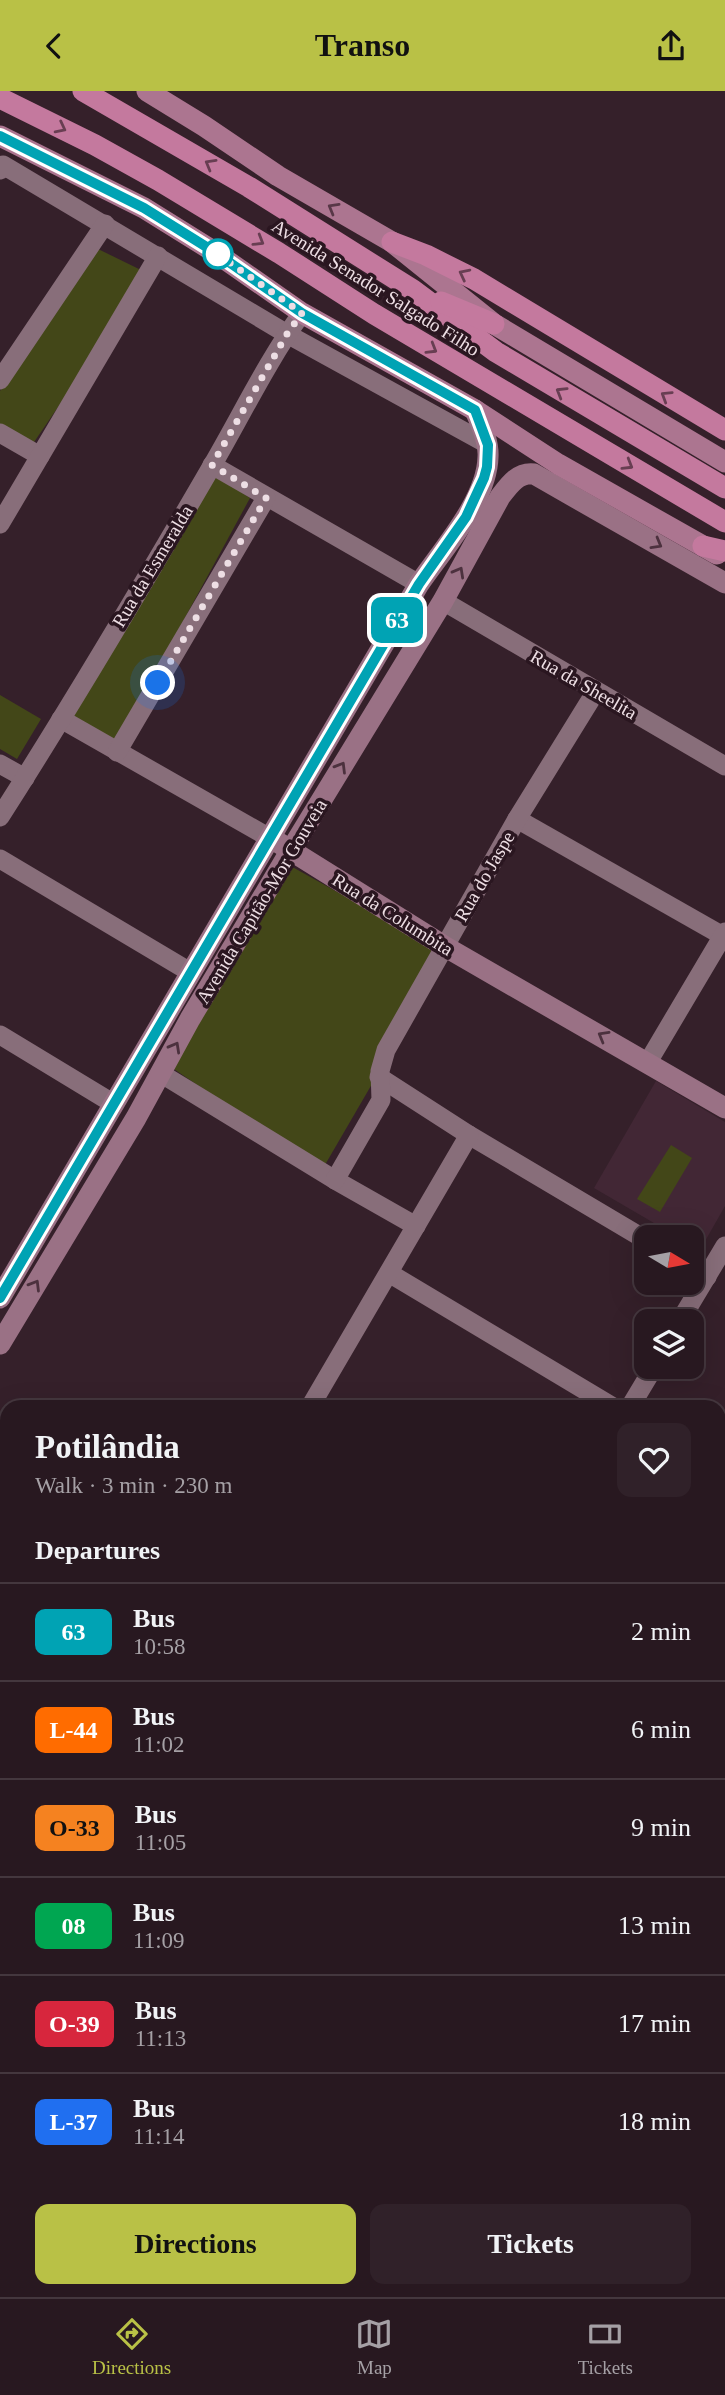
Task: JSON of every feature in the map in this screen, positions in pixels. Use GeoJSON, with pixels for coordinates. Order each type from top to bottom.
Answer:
{"type":"FeatureCollection","features":[{"type":"Feature","properties":{"kind":"highway","name":"Avenida Senador Salgado Filho"},"geometry":{"type":"LineString","coordinates":[[83,91],[249,187],[413,291],[496,352],[725,488]]}},
{"type":"Feature","properties":{"kind":"highway","name":"Avenida Senador Salgado Filho"},"geometry":{"type":"LineString","coordinates":[[0,98],[158,180],[374,314],[725,522]]}},
{"type":"Feature","properties":{"kind":"highway"},"geometry":{"type":"LineString","coordinates":[[392,242],[426,255],[523,308],[725,430]]}},
{"type":"Feature","properties":{"kind":"highway"},"geometry":{"type":"LineString","coordinates":[[413,291],[494,324]]}},
{"type":"Feature","properties":{"kind":"highway"},"geometry":{"type":"LineString","coordinates":[[703,546],[725,551]]}},
{"type":"Feature","properties":{"kind":"main road"},"geometry":{"type":"LineString","coordinates":[[147,91],[278,176],[392,242],[494,324],[725,462]]}},
{"type":"Feature","properties":{"kind":"main road"},"geometry":{"type":"LineString","coordinates":[[0,136],[144,208],[213,251],[302,313],[475,410],[558,464],[725,559]]}},
{"type":"Feature","properties":{"kind":"main road"},"geometry":{"type":"LineString","coordinates":[[3,1285],[114,1104],[268,837],[419,584],[477,497],[487,467],[488,445],[475,410]]}},
{"type":"Feature","properties":{"kind":"main road","name":"Avenida Capitão-Mor Gouveia"},"geometry":{"type":"LineString","coordinates":[[0,1344],[290,850],[443,601],[500,497],[520,476],[526,473],[534,474],[725,583]]}},
{"type":"Feature","properties":{"kind":"main road","name":"Rua da Columbita"},"geometry":{"type":"LineString","coordinates":[[268,837],[444,946],[725,1108]]}},
{"type":"Feature","properties":{"kind":"street"},"geometry":{"type":"LineString","coordinates":[[1,168],[105,224],[287,334],[488,445]]}},
{"type":"Feature","properties":{"kind":"street"},"geometry":{"type":"LineString","coordinates":[[0,380],[105,224]]}},
{"type":"Feature","properties":{"kind":"street"},"geometry":{"type":"LineString","coordinates":[[0,524],[158,256]]}},
{"type":"Feature","properties":{"kind":"street","name":"Rua da Esmeralda"},"geometry":{"type":"LineString","coordinates":[[0,817],[302,313]]}},
{"type":"Feature","properties":{"kind":"street"},"geometry":{"type":"LineString","coordinates":[[0,433],[40,456]]}},
{"type":"Feature","properties":{"kind":"street"},"geometry":{"type":"LineString","coordinates":[[212,465],[419,584]]}},
{"type":"Feature","properties":{"kind":"street"},"geometry":{"type":"LineString","coordinates":[[117,752],[266,498]]}},
{"type":"Feature","properties":{"kind":"street","name":"Rua da Sheelita"},"geometry":{"type":"LineString","coordinates":[[443,601],[596,691],[723,759]]}},
{"type":"Feature","properties":{"kind":"street","name":"Rua do Jaspe"},"geometry":{"type":"LineString","coordinates":[[335,1180],[377,1109],[381,1097],[380,1077],[386,1051],[517,819],[596,691]]}},
{"type":"Feature","properties":{"kind":"street","name":"Rua da Columbita"},"geometry":{"type":"LineString","coordinates":[[61,719],[268,837]]}},
{"type":"Feature","properties":{"kind":"street"},"geometry":{"type":"LineString","coordinates":[[0,764],[25,778]]}},
{"type":"Feature","properties":{"kind":"street"},"geometry":{"type":"LineString","coordinates":[[517,819],[724,934],[648,1062]]}},
{"type":"Feature","properties":{"kind":"street"},"geometry":{"type":"LineString","coordinates":[[0,859],[190,972]]}},
{"type":"Feature","properties":{"kind":"street"},"geometry":{"type":"LineString","coordinates":[[0,1035],[114,1104]]}},
{"type":"Feature","properties":{"kind":"street"},"geometry":{"type":"LineString","coordinates":[[160,1073],[416,1226]]}},
{"type":"Feature","properties":{"kind":"street"},"geometry":{"type":"LineString","coordinates":[[380,1077],[469,1135],[634,1233]]}},
{"type":"Feature","properties":{"kind":"street"},"geometry":{"type":"LineString","coordinates":[[314,1400],[469,1135]]}},
{"type":"Feature","properties":{"kind":"street"},"geometry":{"type":"LineString","coordinates":[[704,1267],[725,1245]]}},
{"type":"Feature","properties":{"kind":"street"},"geometry":{"type":"LineString","coordinates":[[389,1272],[601,1400]]}},
{"type":"Feature","properties":{"kind":"street"},"geometry":{"type":"LineString","coordinates":[[634,1400],[647,1379]]}},
{"type":"Feature","properties":{"kind":"street"},"geometry":{"type":"LineString","coordinates":[[0,1885],[0,1903]]}},
{"type":"Feature","properties":{"kind":"shaded area"},"geometry":{"type":"Polygon","coordinates":[[[656,1081],[725,1122],[725,1206],[704,1243],[704,1225],[657,1225],[594,1188],[656,1081]]]}},
{"type":"Feature","properties":{"kind":"green space"},"geometry":{"type":"Polygon","coordinates":[[[96,248],[141,270],[91,359],[32,445],[0,427],[0,391],[96,248]]]}},
{"type":"Feature","properties":{"kind":"green space"},"geometry":{"type":"Polygon","coordinates":[[[214,475],[250,498],[118,741],[64,719],[214,475]]]}},
{"type":"Feature","properties":{"kind":"green space"},"geometry":{"type":"Polygon","coordinates":[[[0,695],[41,719],[17,759],[0,749],[0,695]]]}},
{"type":"Feature","properties":{"kind":"green space"},"geometry":{"type":"Polygon","coordinates":[[[287,864],[438,948],[372,1084],[322,1170],[168,1065],[287,864]]]}},
{"type":"Feature","properties":{"kind":"green space"},"geometry":{"type":"Polygon","coordinates":[[[671,1145],[692,1158],[660,1212],[637,1199],[671,1145]]]}},
{"type":"Feature","properties":{"kind":"bus line","name":"63"},"geometry":{"type":"LineString","coordinates":[[0,136],[144,208],[213,251],[302,313],[475,410],[488,445],[488,456],[480,489],[466,517],[419,584],[268,837],[0,1298]]}},
{"type":"Feature","properties":{"kind":"route"},"geometry":{"type":"LineString","coordinates":[[158,683],[266,498],[212,465],[287,334],[302,313],[213,251],[218,254]]}}]}
